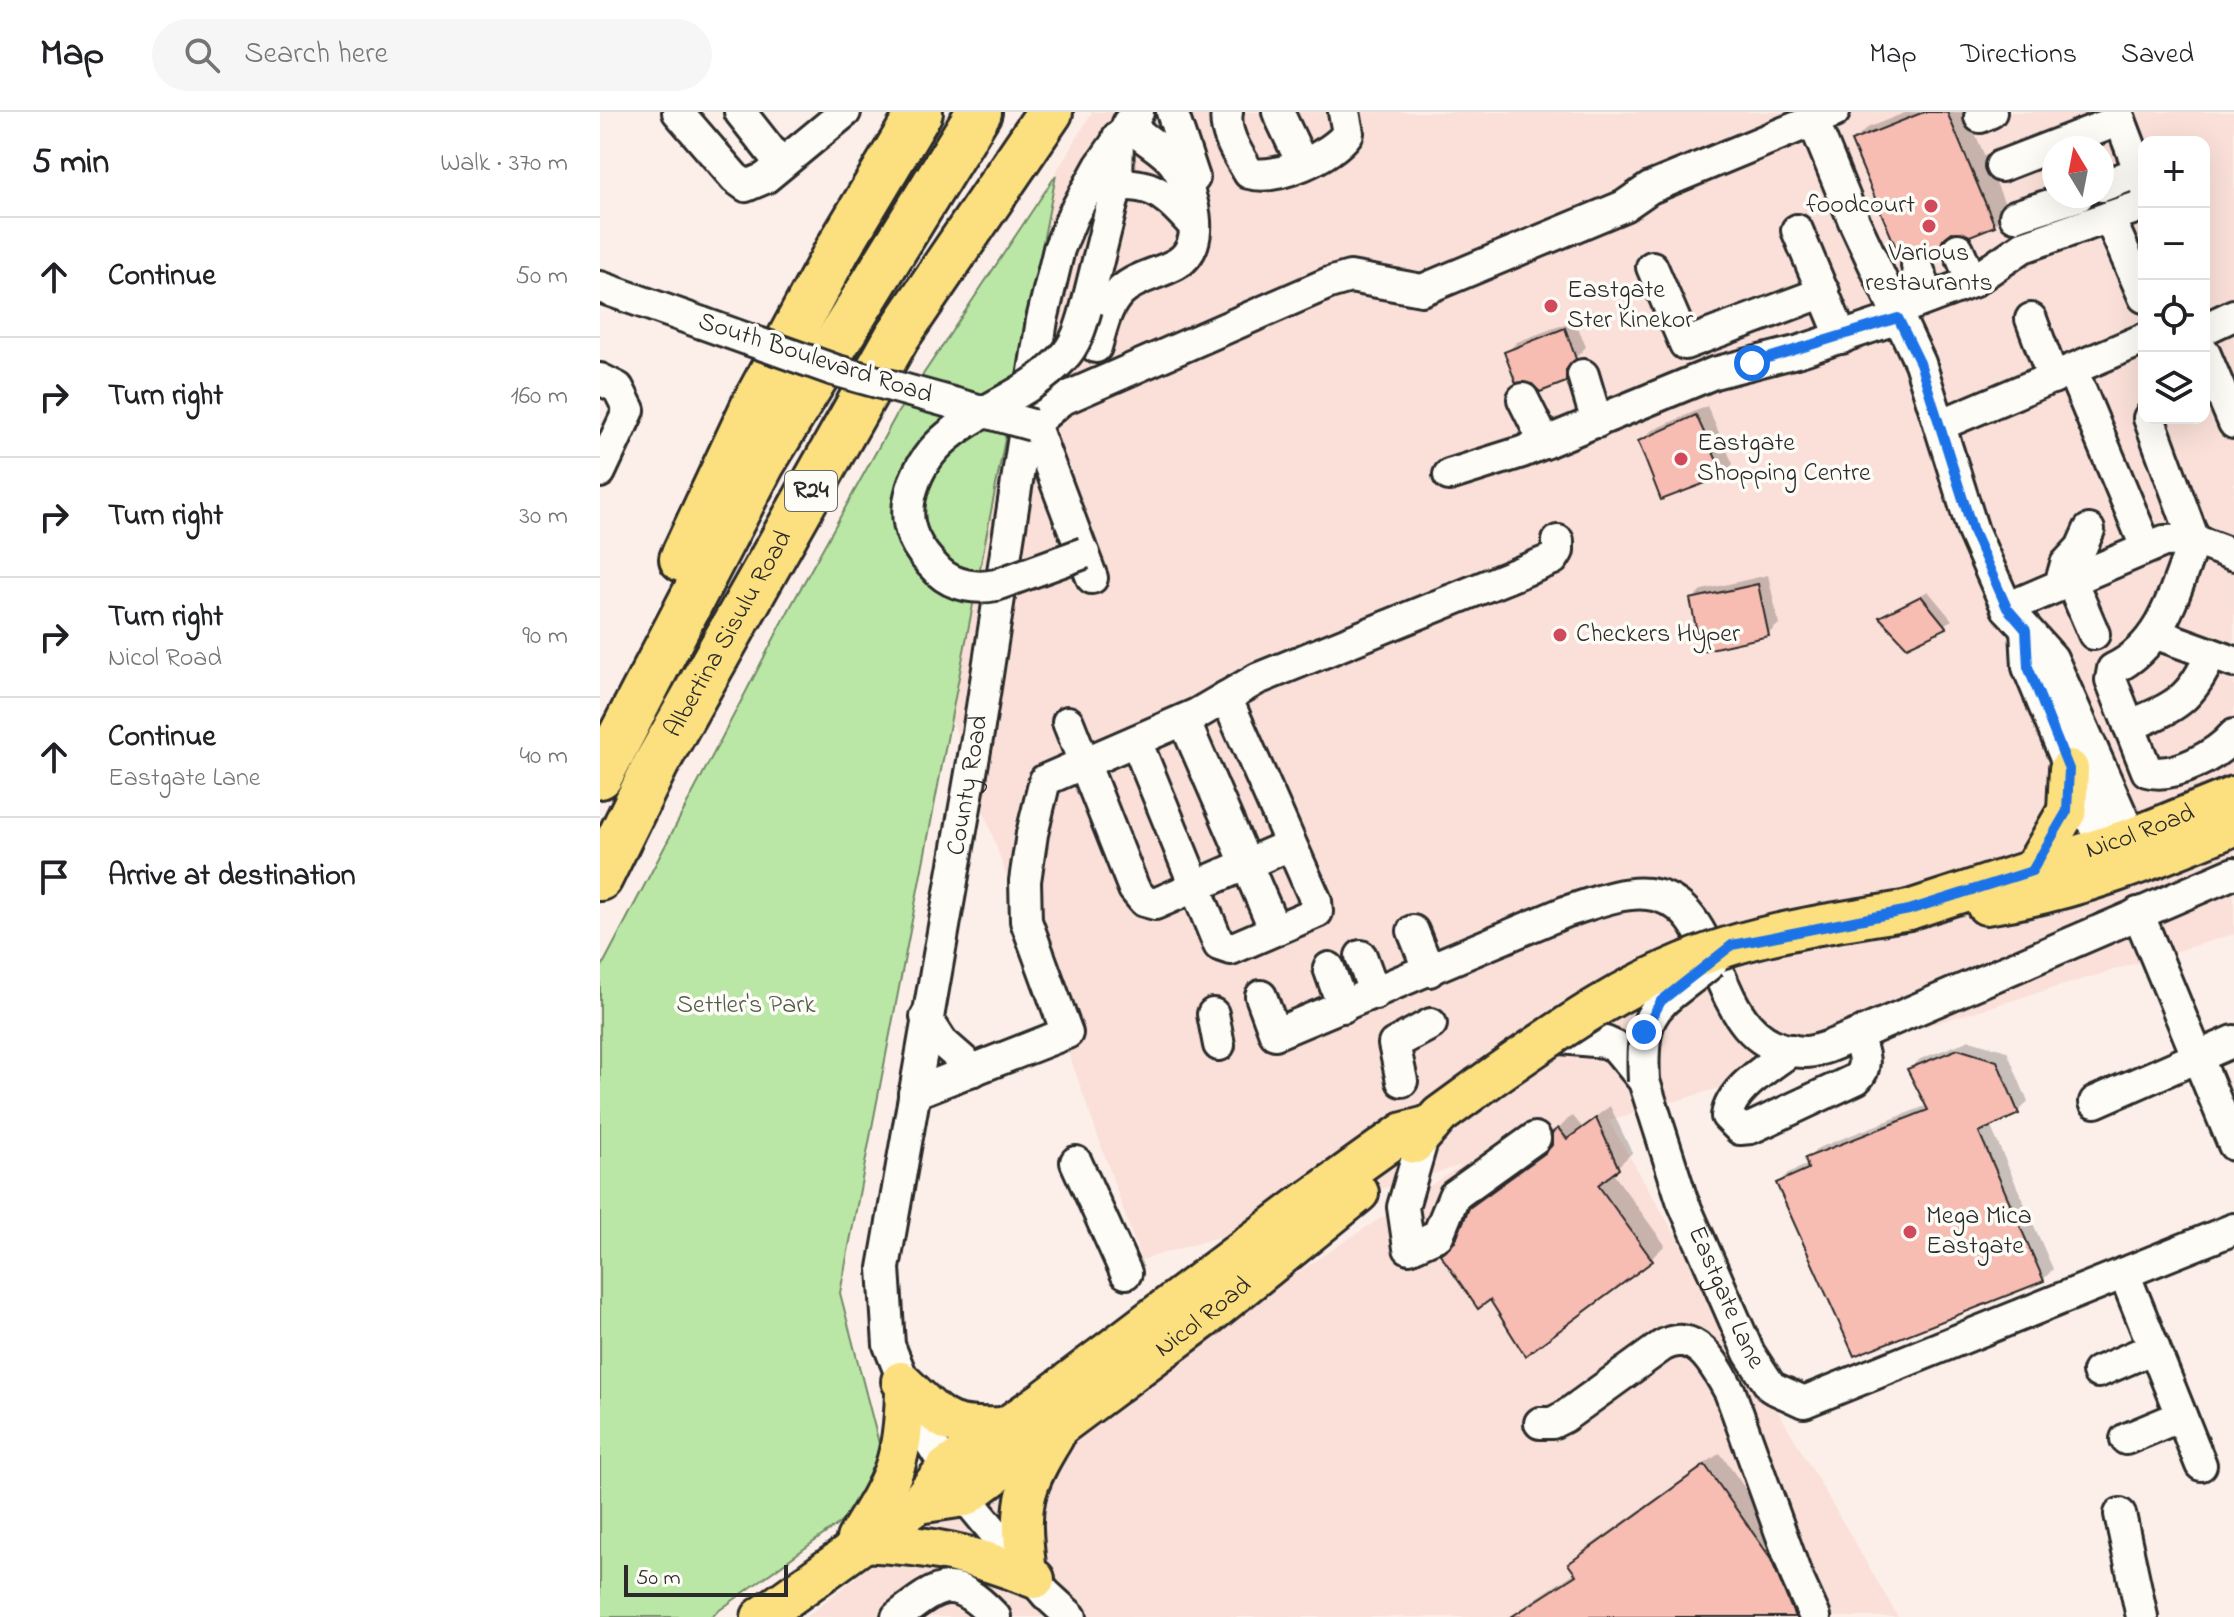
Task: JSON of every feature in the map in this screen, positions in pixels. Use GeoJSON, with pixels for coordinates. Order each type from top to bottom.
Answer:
{"type":"FeatureCollection","features":[{"type":"Feature","properties":{"kind":"highway"},"geometry":{"type":"LineString","coordinates":[[661,654],[672,584],[735,443],[838,249],[920,112]]}},
{"type":"Feature","properties":{"kind":"highway","name":"Albertina Sisulu Road"},"geometry":{"type":"LineString","coordinates":[[600,776],[762,464],[979,112]]}},
{"type":"Feature","properties":{"kind":"highway","name":"Albertina Sisulu Road"},"geometry":{"type":"LineString","coordinates":[[600,878],[656,764],[897,337],[1049,114]]}},
{"type":"Feature","properties":{"kind":"main road"},"geometry":{"type":"LineString","coordinates":[[2032,871],[2067,811],[2069,769]]}},
{"type":"Feature","properties":{"kind":"main road","name":"Nicol Road"},"geometry":{"type":"LineString","coordinates":[[1909,910],[1984,906],[2040,897],[2234,796]]}},
{"type":"Feature","properties":{"kind":"main road","name":"Nicol Road"},"geometry":{"type":"LineString","coordinates":[[956,1482],[1064,1421],[1205,1318],[1386,1171],[1427,1130],[1477,1088],[1549,1037],[1640,983],[1732,945],[1909,910],[2032,871],[2123,856],[2234,826]]}},
{"type":"Feature","properties":{"kind":"main road","name":"Nicol Road"},"geometry":{"type":"LineString","coordinates":[[956,1482],[1003,1427],[1404,1132],[1427,1130]]}},
{"type":"Feature","properties":{"kind":"main road"},"geometry":{"type":"LineString","coordinates":[[903,1386],[945,1422],[962,1428],[1003,1427]]}},
{"type":"Feature","properties":{"kind":"main road"},"geometry":{"type":"LineString","coordinates":[[855,1547],[897,1467],[904,1439],[903,1386]]}},
{"type":"Feature","properties":{"kind":"main road"},"geometry":{"type":"LineString","coordinates":[[1040,1589],[1020,1518],[1024,1496],[1036,1465],[1064,1421]]}},
{"type":"Feature","properties":{"kind":"main road"},"geometry":{"type":"LineString","coordinates":[[761,1617],[855,1547],[956,1482]]}},
{"type":"Feature","properties":{"kind":"main road"},"geometry":{"type":"LineString","coordinates":[[855,1547],[949,1549],[989,1560],[1040,1589]]}},
{"type":"Feature","properties":{"kind":"street"},"geometry":{"type":"LineString","coordinates":[[678,112],[740,184],[757,183],[845,112]]}},
{"type":"Feature","properties":{"kind":"street"},"geometry":{"type":"LineString","coordinates":[[740,112],[781,164]]}},
{"type":"Feature","properties":{"kind":"street"},"geometry":{"type":"LineString","coordinates":[[1096,347],[1105,313],[1116,298],[1135,281],[1184,258],[1192,247],[1192,170],[1172,112]]}},
{"type":"Feature","properties":{"kind":"street"},"geometry":{"type":"LineString","coordinates":[[1227,112],[1227,128],[1249,173],[1273,174],[1340,145],[1348,133],[1344,112]]}},
{"type":"Feature","properties":{"kind":"street"},"geometry":{"type":"LineString","coordinates":[[1278,112],[1302,163]]}},
{"type":"Feature","properties":{"kind":"street"},"geometry":{"type":"LineString","coordinates":[[1128,124],[1117,184],[1075,342],[1062,359],[1019,391],[943,437],[914,477],[908,522],[914,541],[944,577],[963,585],[983,588],[1088,566],[1033,424],[1047,408],[1061,400],[1329,283],[1350,277],[1422,290],[1624,206],[1650,188],[1824,116],[1897,315],[1920,363],[1973,531],[2016,619],[2028,667],[2051,692],[2123,856]]}},
{"type":"Feature","properties":{"kind":"street"},"geometry":{"type":"LineString","coordinates":[[2001,166],[2118,116],[2138,167]]}},
{"type":"Feature","properties":{"kind":"street"},"geometry":{"type":"LineString","coordinates":[[1128,124],[1175,164],[1194,218]]}},
{"type":"Feature","properties":{"kind":"street","name":"County Road"},"geometry":{"type":"LineString","coordinates":[[1071,1617],[1040,1589],[956,1482],[903,1386],[889,1345],[885,1318],[884,1258],[978,733],[1042,320],[1059,249],[1086,190],[1128,124]]}},
{"type":"Feature","properties":{"kind":"street"},"geometry":{"type":"LineString","coordinates":[[2114,183],[2138,178]]}},
{"type":"Feature","properties":{"kind":"street"},"geometry":{"type":"LineString","coordinates":[[1086,190],[1132,183],[1154,188],[1194,218]]}},
{"type":"Feature","properties":{"kind":"street"},"geometry":{"type":"LineString","coordinates":[[2015,216],[2052,221],[2109,217],[2138,207]]}},
{"type":"Feature","properties":{"kind":"street"},"geometry":{"type":"LineString","coordinates":[[1449,475],[1545,443],[1697,380],[1842,338],[1897,315],[1929,298],[1972,282],[2023,247],[2066,208]]}},
{"type":"Feature","properties":{"kind":"street"},"geometry":{"type":"LineString","coordinates":[[2109,217],[2138,283]]}},
{"type":"Feature","properties":{"kind":"street"},"geometry":{"type":"LineString","coordinates":[[1797,230],[1842,338]]}},
{"type":"Feature","properties":{"kind":"street"},"geometry":{"type":"LineString","coordinates":[[1958,249],[1972,282]]}},
{"type":"Feature","properties":{"kind":"street"},"geometry":{"type":"LineString","coordinates":[[1917,266],[1929,298]]}},
{"type":"Feature","properties":{"kind":"street"},"geometry":{"type":"LineString","coordinates":[[1652,267],[1697,380]]}},
{"type":"Feature","properties":{"kind":"street","name":"South Boulevard Road"},"geometry":{"type":"LineString","coordinates":[[600,287],[834,370],[1033,424]]}},
{"type":"Feature","properties":{"kind":"street"},"geometry":{"type":"LineString","coordinates":[[1685,344],[1824,292]]}},
{"type":"Feature","properties":{"kind":"street"},"geometry":{"type":"LineString","coordinates":[[2210,326],[2234,315]]}},
{"type":"Feature","properties":{"kind":"street"},"geometry":{"type":"LineString","coordinates":[[2031,319],[2050,384],[2146,547]]}},
{"type":"Feature","properties":{"kind":"street"},"geometry":{"type":"LineString","coordinates":[[1940,425],[1980,416],[2138,342]]}},
{"type":"Feature","properties":{"kind":"street"},"geometry":{"type":"LineString","coordinates":[[2210,366],[2234,423]]}},
{"type":"Feature","properties":{"kind":"street"},"geometry":{"type":"LineString","coordinates":[[1583,375],[1597,422]]}},
{"type":"Feature","properties":{"kind":"street"},"geometry":{"type":"LineString","coordinates":[[600,379],[618,388],[629,410],[600,472]]}},
{"type":"Feature","properties":{"kind":"street"},"geometry":{"type":"LineString","coordinates":[[1523,399],[1545,443]]}},
{"type":"Feature","properties":{"kind":"street"},"geometry":{"type":"LineString","coordinates":[[2151,424],[2194,540],[2157,634],[2135,658],[2111,674],[2147,771],[2155,774],[2212,754],[2234,735]]}},
{"type":"Feature","properties":{"kind":"street"},"geometry":{"type":"LineString","coordinates":[[2089,530],[2081,548],[2066,564],[2066,582],[2094,634]]}},
{"type":"Feature","properties":{"kind":"street"},"geometry":{"type":"LineString","coordinates":[[2016,619],[2066,582],[2164,541],[2194,540],[2234,555]]}},
{"type":"Feature","properties":{"kind":"street"},"geometry":{"type":"LineString","coordinates":[[914,1093],[1067,1033],[1033,948],[1026,921],[1025,891],[1040,792],[1045,780],[1184,720],[1257,679],[1553,559],[1558,551],[1558,541]]}},
{"type":"Feature","properties":{"kind":"street"},"geometry":{"type":"LineString","coordinates":[[2129,726],[2184,700],[2222,658],[2157,634]]}},
{"type":"Feature","properties":{"kind":"street"},"geometry":{"type":"LineString","coordinates":[[2051,692],[2069,769],[2123,856]]}},
{"type":"Feature","properties":{"kind":"street"},"geometry":{"type":"LineString","coordinates":[[1136,741],[1223,949],[1231,949],[1317,912],[1316,901],[1226,697]]}},
{"type":"Feature","properties":{"kind":"street"},"geometry":{"type":"LineString","coordinates":[[1184,720],[1275,930]]}},
{"type":"Feature","properties":{"kind":"street"},"geometry":{"type":"LineString","coordinates":[[1068,722],[1134,889],[1144,901],[1155,904],[1290,845]]}},
{"type":"Feature","properties":{"kind":"street"},"geometry":{"type":"LineString","coordinates":[[1261,996],[1275,1034],[1565,912],[1612,898],[1651,894],[1675,904],[1692,919],[1745,1024],[1768,1044],[1809,1052],[1857,1035],[2234,873]]}},
{"type":"Feature","properties":{"kind":"street"},"geometry":{"type":"LineString","coordinates":[[2138,913],[2234,1145]]}},
{"type":"Feature","properties":{"kind":"street"},"geometry":{"type":"LineString","coordinates":[[1413,931],[1429,971]]}},
{"type":"Feature","properties":{"kind":"street","name":"Eastgate Lane"},"geometry":{"type":"LineString","coordinates":[[1732,945],[1661,1001],[1649,1017],[1642,1044],[1644,1081],[1682,1200],[1749,1353],[1771,1387],[1804,1402],[2234,1229]]}},
{"type":"Feature","properties":{"kind":"street"},"geometry":{"type":"LineString","coordinates":[[1361,956],[1375,994]]}},
{"type":"Feature","properties":{"kind":"street"},"geometry":{"type":"LineString","coordinates":[[1329,968],[1343,1007]]}},
{"type":"Feature","properties":{"kind":"street"},"geometry":{"type":"LineString","coordinates":[[1213,1014],[1219,1045]]}},
{"type":"Feature","properties":{"kind":"street"},"geometry":{"type":"LineString","coordinates":[[926,1017],[942,1042],[974,1070]]}},
{"type":"Feature","properties":{"kind":"street"},"geometry":{"type":"LineString","coordinates":[[1402,1081],[1394,1044],[1431,1024]]}},
{"type":"Feature","properties":{"kind":"street"},"geometry":{"type":"LineString","coordinates":[[1791,1050],[1728,1105],[1727,1116],[1740,1129],[1751,1128],[1856,1079],[1863,1072],[1865,1062],[1857,1035]]}},
{"type":"Feature","properties":{"kind":"street"},"geometry":{"type":"LineString","coordinates":[[1549,1037],[1605,1042],[1616,1047],[1644,1081]]}},
{"type":"Feature","properties":{"kind":"street"},"geometry":{"type":"LineString","coordinates":[[2095,1102],[2234,1041]]}},
{"type":"Feature","properties":{"kind":"street"},"geometry":{"type":"LineString","coordinates":[[1427,1130],[1403,1207],[1409,1248],[1438,1235],[1454,1196],[1535,1138]]}},
{"type":"Feature","properties":{"kind":"street"},"geometry":{"type":"LineString","coordinates":[[1076,1162],[1126,1273]]}},
{"type":"Feature","properties":{"kind":"street"},"geometry":{"type":"LineString","coordinates":[[2124,1273],[2201,1465]]}},
{"type":"Feature","properties":{"kind":"street"},"geometry":{"type":"LineString","coordinates":[[1540,1423],[1552,1423],[1564,1417],[1662,1346],[1678,1339],[1691,1341],[1717,1370],[1730,1392],[1801,1588],[1815,1617]]}},
{"type":"Feature","properties":{"kind":"street"},"geometry":{"type":"LineString","coordinates":[[2098,1372],[2154,1348]]}},
{"type":"Feature","properties":{"kind":"street"},"geometry":{"type":"LineString","coordinates":[[2126,1439],[2181,1416]]}},
{"type":"Feature","properties":{"kind":"street"},"geometry":{"type":"LineString","coordinates":[[2120,1514],[2142,1617]]}},
{"type":"Feature","properties":{"kind":"street"},"geometry":{"type":"LineString","coordinates":[[910,1613],[933,1589],[958,1588],[978,1599],[995,1617]]}},
{"type":"Feature","properties":{"kind":"shaded area"},"geometry":{"type":"Polygon","coordinates":[[[1092,112],[2234,112],[2234,934],[1609,1121],[1898,1617],[806,1617],[977,1481],[1462,1165],[1141,1260],[870,486],[1092,112]]]}},
{"type":"Feature","properties":{"kind":"green space","name":"Settler's Park"},"geometry":{"type":"Polygon","coordinates":[[[1056,175],[840,1293],[883,1459],[866,1504],[710,1617],[600,1617],[600,970],[792,604],[898,412],[1056,175]]]}},
{"type":"Feature","properties":{"kind":"building","name":"foodcourt"},"geometry":{"type":"Polygon","coordinates":[[[1924,112],[1947,112],[1995,226],[1970,236],[1952,232],[1943,239],[1940,248],[1929,252],[1911,249],[1901,260],[1851,141],[1924,112]]]}},
{"type":"Feature","properties":{"kind":"building"},"geometry":{"type":"Polygon","coordinates":[[[1565,328],[1576,359],[1566,370],[1566,382],[1540,392],[1532,384],[1516,383],[1504,352],[1565,328]]]}},
{"type":"Feature","properties":{"kind":"building"},"geometry":{"type":"Polygon","coordinates":[[[1696,415],[1724,476],[1661,500],[1638,441],[1696,415]]]}},
{"type":"Feature","properties":{"kind":"building"},"geometry":{"type":"Polygon","coordinates":[[[1758,584],[1769,636],[1701,651],[1690,599],[1758,584]]]}},
{"type":"Feature","properties":{"kind":"building"},"geometry":{"type":"Polygon","coordinates":[[[1921,596],[1947,628],[1907,647],[1879,617],[1921,596]]]}},
{"type":"Feature","properties":{"kind":"building","name":"Mega Mica Eastgate"},"geometry":{"type":"Polygon","coordinates":[[[1958,1049],[1997,1061],[2019,1114],[1979,1132],[2044,1281],[1854,1356],[1776,1183],[1808,1169],[1805,1158],[1928,1110],[1907,1069],[1958,1049]]]}},
{"type":"Feature","properties":{"kind":"building"},"geometry":{"type":"Polygon","coordinates":[[[1596,1118],[1619,1169],[1598,1185],[1653,1261],[1525,1356],[1490,1300],[1478,1309],[1440,1254],[1455,1242],[1469,1208],[1545,1153],[1552,1145],[1552,1133],[1558,1128],[1567,1139],[1596,1118]]]}},
{"type":"Feature","properties":{"kind":"building"},"geometry":{"type":"Polygon","coordinates":[[[1705,1465],[1770,1557],[1795,1617],[1511,1617],[1576,1575],[1568,1564],[1705,1465]]]}},
{"type":"Feature","properties":{"kind":"place","name":"foodcourt"},"geometry":{"type":"Point","coordinates":[1931,206]}},
{"type":"Feature","properties":{"kind":"place","name":"Various restaurants"},"geometry":{"type":"Point","coordinates":[1929,226]}},
{"type":"Feature","properties":{"kind":"place","name":"Eastgate Ster Kinekor"},"geometry":{"type":"Point","coordinates":[1551,306]}},
{"type":"Feature","properties":{"kind":"place","name":"Eastgate Shopping Centre"},"geometry":{"type":"Point","coordinates":[1681,459]}},
{"type":"Feature","properties":{"kind":"place","name":"Checkers Hyper"},"geometry":{"type":"Point","coordinates":[1560,635]}},
{"type":"Feature","properties":{"kind":"place","name":"Mega Mica Eastgate"},"geometry":{"type":"Point","coordinates":[1910,1232]}},
{"type":"Feature","properties":{"kind":"route"},"geometry":{"type":"LineString","coordinates":[[1644,1032],[1649,1017],[1661,1001],[1732,945],[1909,910],[2032,871],[2058,829],[2070,797],[2069,769],[2028,667],[2026,630],[2007,608],[1973,531],[1920,363],[1898,318],[1800,351],[1752,363]]}}]}
